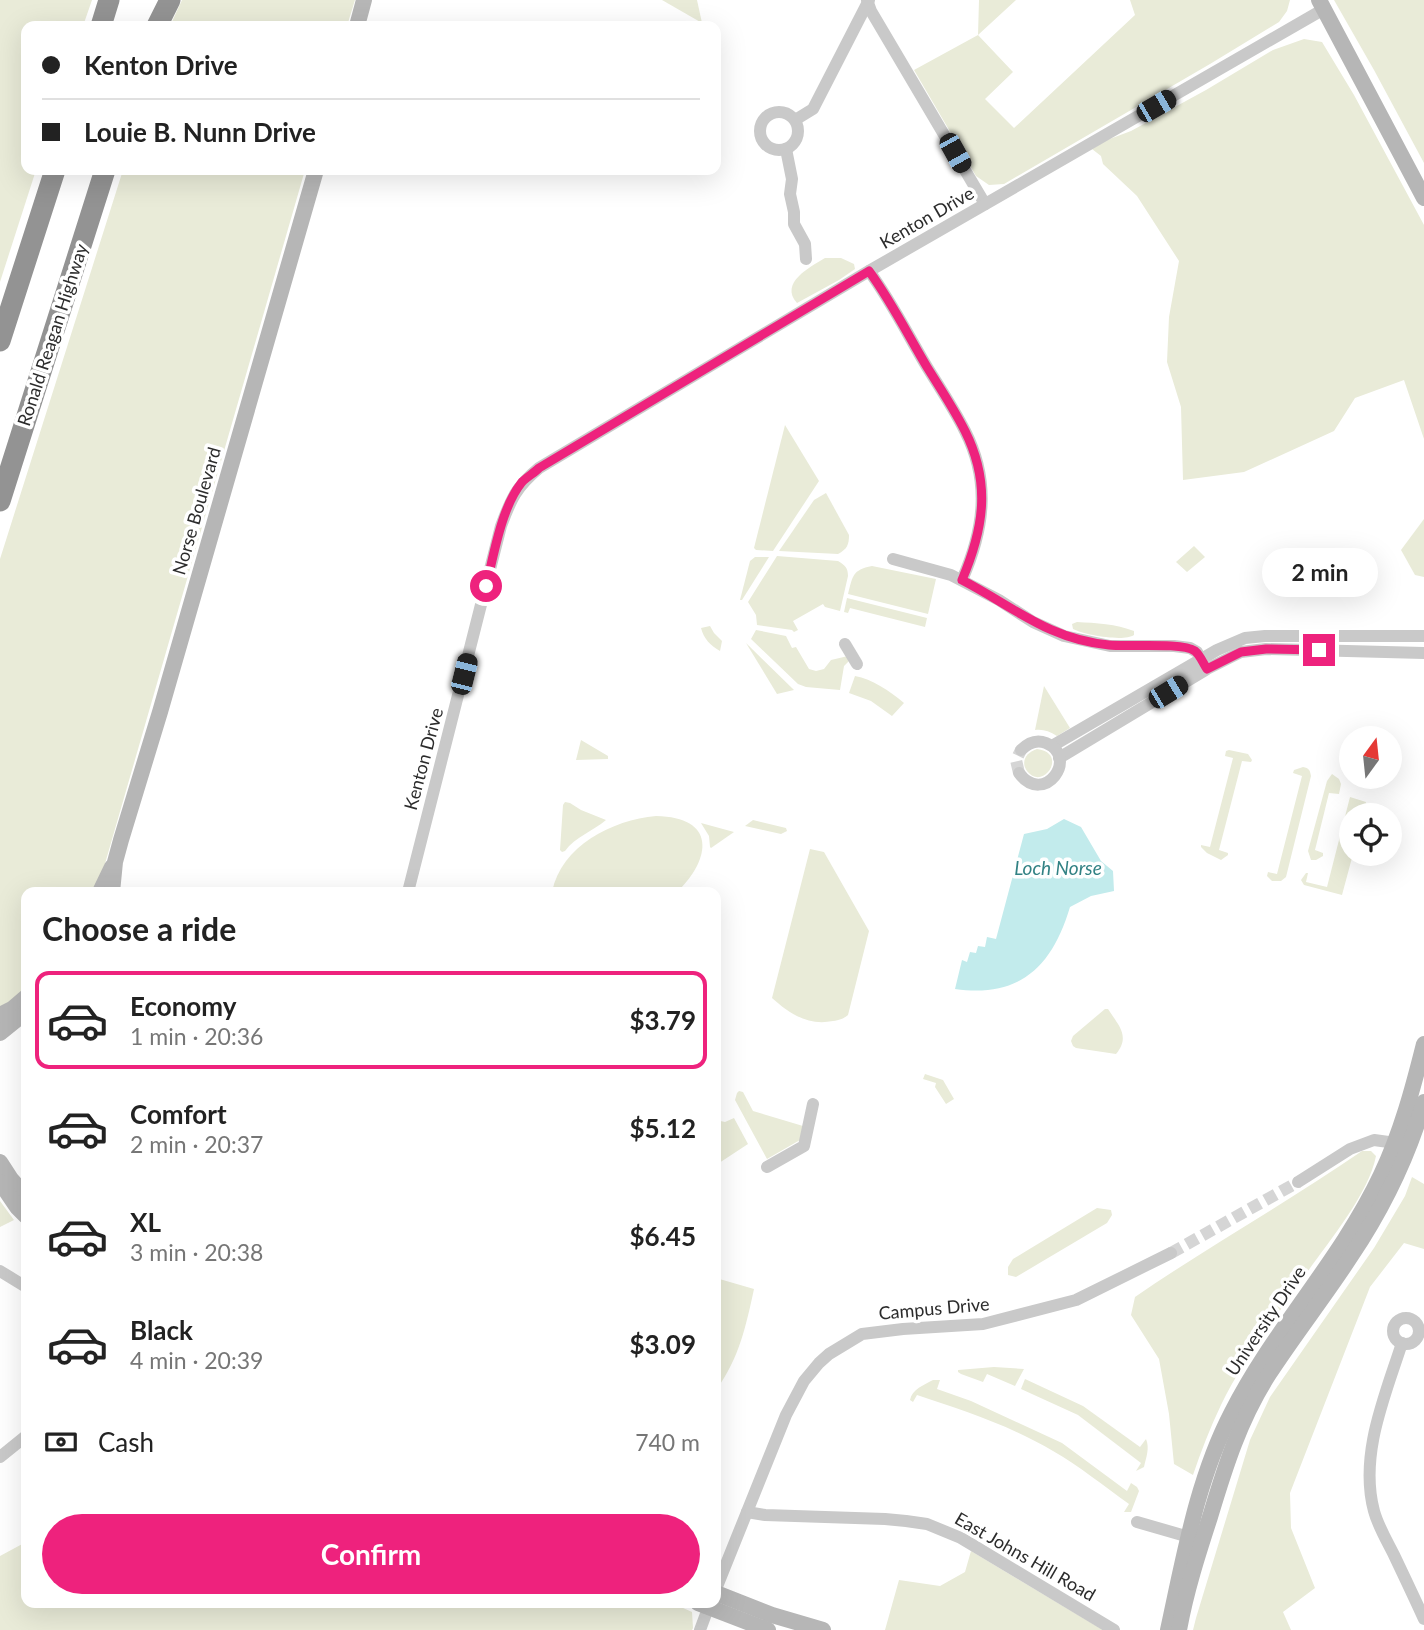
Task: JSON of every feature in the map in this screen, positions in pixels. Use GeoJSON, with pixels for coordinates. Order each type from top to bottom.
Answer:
{"type":"FeatureCollection","features":[{"type":"Feature","properties":{"kind":"highway"},"geometry":{"type":"LineString","coordinates":[[103,21],[109,0]]}},
{"type":"Feature","properties":{"kind":"highway"},"geometry":{"type":"LineString","coordinates":[[153,21],[160,0]]}},
{"type":"Feature","properties":{"kind":"highway"},"geometry":{"type":"LineString","coordinates":[[160,21],[170,0]]}},
{"type":"Feature","properties":{"kind":"highway"},"geometry":{"type":"LineString","coordinates":[[0,341],[53,175]]}},
{"type":"Feature","properties":{"kind":"highway","name":"Ronald Reagan Highway"},"geometry":{"type":"LineString","coordinates":[[0,501],[104,175]]}},
{"type":"Feature","properties":{"kind":"street"},"geometry":{"type":"LineString","coordinates":[[358,21],[364,0]]}},
{"type":"Feature","properties":{"kind":"street"},"geometry":{"type":"LineString","coordinates":[[795,120],[813,109],[868,1]]}},
{"type":"Feature","properties":{"kind":"street"},"geometry":{"type":"LineString","coordinates":[[868,1],[985,204]]}},
{"type":"Feature","properties":{"kind":"street"},"geometry":{"type":"LineString","coordinates":[[1321,5],[1424,198]]}},
{"type":"Feature","properties":{"kind":"street","name":"Kenton Drive"},"geometry":{"type":"LineString","coordinates":[[409,887],[502,526],[511,500],[523,482],[539,468],[629,413],[1321,5]]}},
{"type":"Feature","properties":{"kind":"street"},"geometry":{"type":"LineString","coordinates":[[779,111],[795,120],[798,137],[786,149],[774,149],[764,143],[760,126],[767,116],[779,111]]}},
{"type":"Feature","properties":{"kind":"street"},"geometry":{"type":"LineString","coordinates":[[786,149],[792,179],[790,194],[794,224],[805,244],[806,259]]}},
{"type":"Feature","properties":{"kind":"street","name":"Norse Boulevard"},"geometry":{"type":"LineString","coordinates":[[102,887],[115,862],[315,175]]}},
{"type":"Feature","properties":{"kind":"street"},"geometry":{"type":"LineString","coordinates":[[869,271],[965,430],[975,454],[982,486],[981,526],[962,580]]}},
{"type":"Feature","properties":{"kind":"street"},"geometry":{"type":"LineString","coordinates":[[893,559],[962,580],[1033,622],[1064,636],[1110,646],[1174,646],[1190,649],[1197,652],[1204,664]]}},
{"type":"Feature","properties":{"kind":"street"},"geometry":{"type":"LineString","coordinates":[[1059,758],[1204,664],[1217,650],[1245,638],[1424,636]]}},
{"type":"Feature","properties":{"kind":"street"},"geometry":{"type":"LineString","coordinates":[[845,644],[857,664]]}},
{"type":"Feature","properties":{"kind":"street"},"geometry":{"type":"LineString","coordinates":[[1052,746],[1204,664],[1241,652],[1266,649],[1424,653]]}},
{"type":"Feature","properties":{"kind":"street"},"geometry":{"type":"LineString","coordinates":[[1019,773],[1029,783],[1038,785],[1054,777],[1058,771],[1059,758],[1052,746],[1040,741],[1027,744],[1021,750]]}},
{"type":"Feature","properties":{"kind":"street","name":"Norse Boulevard"},"geometry":{"type":"LineString","coordinates":[[112,887],[115,862]]}},
{"type":"Feature","properties":{"kind":"street"},"geometry":{"type":"LineString","coordinates":[[0,1015],[21,1001]]}},
{"type":"Feature","properties":{"kind":"street"},"geometry":{"type":"LineString","coordinates":[[0,1033],[21,1016]]}},
{"type":"Feature","properties":{"kind":"street","name":"University Drive"},"geometry":{"type":"LineString","coordinates":[[1180,1630],[1184,1602],[1199,1550],[1241,1424],[1269,1373],[1357,1248],[1394,1182],[1403,1144],[1404,1116],[1424,1044]]}},
{"type":"Feature","properties":{"kind":"street","name":"University Drive"},"geometry":{"type":"LineString","coordinates":[[1168,1630],[1207,1470],[1235,1405],[1251,1376],[1356,1220],[1403,1144],[1424,1102]]}},
{"type":"Feature","properties":{"kind":"street"},"geometry":{"type":"LineString","coordinates":[[767,1167],[804,1146],[813,1104]]}},
{"type":"Feature","properties":{"kind":"street"},"geometry":{"type":"LineString","coordinates":[[1298,1182],[1350,1149],[1374,1140],[1403,1144]]}},
{"type":"Feature","properties":{"kind":"street"},"geometry":{"type":"LineString","coordinates":[[0,1162],[21,1190]]}},
{"type":"Feature","properties":{"kind":"street"},"geometry":{"type":"LineString","coordinates":[[0,1182],[21,1211]]}},
{"type":"Feature","properties":{"kind":"street","name":"Campus Drive"},"geometry":{"type":"LineString","coordinates":[[721,1578],[796,1394],[818,1363],[862,1334],[983,1324],[1076,1300],[1171,1253]]}},
{"type":"Feature","properties":{"kind":"street"},"geometry":{"type":"LineString","coordinates":[[0,1271],[21,1284]]}},
{"type":"Feature","properties":{"kind":"street"},"geometry":{"type":"LineString","coordinates":[[1402,1343],[1377,1420],[1371,1452],[1370,1483],[1380,1527],[1424,1619]]}},
{"type":"Feature","properties":{"kind":"street"},"geometry":{"type":"LineString","coordinates":[[0,1457],[21,1440]]}},
{"type":"Feature","properties":{"kind":"street","name":"East Johns Hill Road"},"geometry":{"type":"LineString","coordinates":[[747,1512],[927,1524],[961,1538],[1114,1630]]}},
{"type":"Feature","properties":{"kind":"street"},"geometry":{"type":"LineString","coordinates":[[1136,1522],[1189,1537]]}},
{"type":"Feature","properties":{"kind":"street"},"geometry":{"type":"LineString","coordinates":[[721,1593],[772,1615],[823,1630]]}},
{"type":"Feature","properties":{"kind":"street"},"geometry":{"type":"LineString","coordinates":[[700,1630],[704,1608]]}},
{"type":"Feature","properties":{"kind":"street"},"geometry":{"type":"LineString","coordinates":[[713,1608],[768,1630]]}},
{"type":"Feature","properties":{"kind":"green space"},"geometry":{"type":"Polygon","coordinates":[[[0,0],[92,0],[85,21],[21,21],[21,175],[34,175],[0,282],[0,0]]]}},
{"type":"Feature","properties":{"kind":"green space"},"geometry":{"type":"Polygon","coordinates":[[[182,0],[355,0],[349,21],[172,21],[182,0]]]}},
{"type":"Feature","properties":{"kind":"green space"},"geometry":{"type":"Polygon","coordinates":[[[662,0],[697,0],[702,21],[662,0]]]}},
{"type":"Feature","properties":{"kind":"green space"},"geometry":{"type":"Polygon","coordinates":[[[979,0],[1016,0],[978,35],[979,0]]]}},
{"type":"Feature","properties":{"kind":"green space"},"geometry":{"type":"Polygon","coordinates":[[[1130,0],[1290,0],[1287,11],[1279,22],[1004,184],[989,185],[976,176],[914,70],[978,35],[1013,72],[985,99],[1014,128],[1135,15],[1130,0]]]}},
{"type":"Feature","properties":{"kind":"green space"},"geometry":{"type":"Polygon","coordinates":[[[1334,0],[1424,0],[1424,163],[1374,70],[1334,0]]]}},
{"type":"Feature","properties":{"kind":"green space"},"geometry":{"type":"Polygon","coordinates":[[[1304,39],[1322,42],[1354,95],[1424,225],[1424,439],[1404,380],[1355,398],[1334,431],[1244,472],[1183,480],[1181,407],[1167,362],[1169,317],[1179,261],[1137,196],[1103,164],[1101,156],[1092,149],[1206,90],[1273,50],[1304,39]]]}},
{"type":"Feature","properties":{"kind":"green space"},"geometry":{"type":"Polygon","coordinates":[[[121,175],[304,175],[100,881],[97,887],[21,887],[21,996],[0,1010],[0,559],[121,175]]]}},
{"type":"Feature","properties":{"kind":"green space"},"geometry":{"type":"Polygon","coordinates":[[[825,258],[841,258],[854,264],[855,269],[797,303],[792,296],[794,282],[825,258]]]}},
{"type":"Feature","properties":{"kind":"green space"},"geometry":{"type":"Polygon","coordinates":[[[785,425],[819,481],[773,551],[756,550],[754,548],[785,425]]]}},
{"type":"Feature","properties":{"kind":"green space"},"geometry":{"type":"Polygon","coordinates":[[[826,493],[849,535],[845,548],[838,554],[779,551],[814,500],[826,493]]]}},
{"type":"Feature","properties":{"kind":"green space"},"geometry":{"type":"Polygon","coordinates":[[[1424,519],[1424,577],[1415,575],[1401,550],[1424,519]]]}},
{"type":"Feature","properties":{"kind":"green space"},"geometry":{"type":"Polygon","coordinates":[[[1194,546],[1205,557],[1187,572],[1176,562],[1194,546]]]}},
{"type":"Feature","properties":{"kind":"green space"},"geometry":{"type":"Polygon","coordinates":[[[777,556],[838,561],[844,565],[848,576],[840,611],[823,604],[793,621],[798,630],[794,632],[757,625],[756,615],[748,602],[777,556]]]}},
{"type":"Feature","properties":{"kind":"green space"},"geometry":{"type":"Polygon","coordinates":[[[755,557],[769,557],[740,600],[750,561],[755,557]]]}},
{"type":"Feature","properties":{"kind":"green space"},"geometry":{"type":"Polygon","coordinates":[[[872,566],[936,579],[928,614],[848,594],[854,575],[872,566]]]}},
{"type":"Feature","properties":{"kind":"green space"},"geometry":{"type":"Polygon","coordinates":[[[847,598],[927,618],[925,627],[850,608],[848,613],[844,612],[847,598]]]}},
{"type":"Feature","properties":{"kind":"green space"},"geometry":{"type":"Polygon","coordinates":[[[1077,622],[1120,627],[1134,631],[1134,635],[1113,638],[1086,633],[1073,629],[1072,624],[1077,622]]]}},
{"type":"Feature","properties":{"kind":"green space"},"geometry":{"type":"Polygon","coordinates":[[[710,626],[722,641],[720,651],[702,632],[701,628],[710,626]]]}},
{"type":"Feature","properties":{"kind":"green space"},"geometry":{"type":"Polygon","coordinates":[[[756,630],[786,636],[809,669],[816,671],[824,669],[831,660],[848,656],[850,660],[844,666],[840,690],[798,684],[751,639],[756,630]]]}},
{"type":"Feature","properties":{"kind":"green space"},"geometry":{"type":"Polygon","coordinates":[[[746,643],[794,690],[777,694],[746,643]]]}},
{"type":"Feature","properties":{"kind":"green space"},"geometry":{"type":"Polygon","coordinates":[[[855,676],[881,686],[904,703],[892,716],[871,701],[849,693],[855,676]]]}},
{"type":"Feature","properties":{"kind":"green space"},"geometry":{"type":"Polygon","coordinates":[[[1044,686],[1070,728],[1057,736],[1035,730],[1044,686]]]}},
{"type":"Feature","properties":{"kind":"green space"},"geometry":{"type":"Polygon","coordinates":[[[581,740],[608,756],[608,759],[576,760],[581,740]]]}},
{"type":"Feature","properties":{"kind":"green space"},"geometry":{"type":"Polygon","coordinates":[[[1037,749],[1046,752],[1052,763],[1046,774],[1040,777],[1033,776],[1024,764],[1030,752],[1037,749]]]}},
{"type":"Feature","properties":{"kind":"green space"},"geometry":{"type":"Polygon","coordinates":[[[1229,750],[1248,754],[1252,760],[1242,761],[1219,850],[1228,855],[1221,860],[1207,853],[1201,845],[1210,847],[1233,758],[1225,756],[1229,750]]]}},
{"type":"Feature","properties":{"kind":"green space"},"geometry":{"type":"Polygon","coordinates":[[[1303,767],[1309,770],[1311,776],[1286,877],[1281,881],[1272,881],[1267,876],[1268,872],[1277,874],[1302,776],[1293,773],[1303,767]]]}},
{"type":"Feature","properties":{"kind":"green space"},"geometry":{"type":"Polygon","coordinates":[[[1332,774],[1339,779],[1339,794],[1329,793],[1315,850],[1323,853],[1323,856],[1311,860],[1308,851],[1327,781],[1332,774]]]}},
{"type":"Feature","properties":{"kind":"green space"},"geometry":{"type":"Polygon","coordinates":[[[1350,797],[1366,802],[1366,803],[1348,803],[1350,797]]]}},
{"type":"Feature","properties":{"kind":"green space"},"geometry":{"type":"Polygon","coordinates":[[[565,802],[606,820],[562,852],[560,850],[565,802]]]}},
{"type":"Feature","properties":{"kind":"green space"},"geometry":{"type":"Polygon","coordinates":[[[656,816],[676,818],[690,824],[698,832],[702,853],[697,866],[682,887],[554,887],[566,861],[577,849],[606,830],[656,816]]]}},
{"type":"Feature","properties":{"kind":"green space"},"geometry":{"type":"Polygon","coordinates":[[[753,820],[786,828],[787,831],[781,834],[745,826],[753,820]]]}},
{"type":"Feature","properties":{"kind":"green space"},"geometry":{"type":"Polygon","coordinates":[[[701,823],[734,832],[711,848],[709,836],[701,823]]]}},
{"type":"Feature","properties":{"kind":"green space"},"geometry":{"type":"Polygon","coordinates":[[[1339,840],[1339,866],[1350,866],[1342,895],[1304,885],[1301,880],[1308,873],[1306,882],[1327,887],[1339,840]]]}},
{"type":"Feature","properties":{"kind":"green space"},"geometry":{"type":"Polygon","coordinates":[[[810,849],[824,852],[869,931],[848,1015],[840,1020],[807,1020],[772,998],[810,849]]]}},
{"type":"Feature","properties":{"kind":"green space"},"geometry":{"type":"Polygon","coordinates":[[[1108,1009],[1116,1020],[1123,1036],[1116,1054],[1073,1046],[1073,1036],[1108,1009]]]}},
{"type":"Feature","properties":{"kind":"green space"},"geometry":{"type":"Polygon","coordinates":[[[925,1074],[943,1080],[954,1099],[946,1104],[935,1087],[936,1083],[923,1079],[925,1074]]]}},
{"type":"Feature","properties":{"kind":"green space"},"geometry":{"type":"Polygon","coordinates":[[[739,1091],[743,1092],[753,1111],[803,1126],[800,1140],[767,1159],[735,1100],[739,1091]]]}},
{"type":"Feature","properties":{"kind":"green space"},"geometry":{"type":"Polygon","coordinates":[[[734,1118],[748,1144],[721,1162],[721,1121],[734,1118]]]}},
{"type":"Feature","properties":{"kind":"green space"},"geometry":{"type":"Polygon","coordinates":[[[1362,1151],[1371,1151],[1376,1156],[1366,1185],[1348,1216],[1240,1371],[1217,1414],[1193,1475],[1174,1464],[1169,1414],[1159,1359],[1131,1315],[1135,1297],[1362,1151]]]}},
{"type":"Feature","properties":{"kind":"green space"},"geometry":{"type":"Polygon","coordinates":[[[1412,1177],[1424,1184],[1424,1249],[1404,1243],[1370,1287],[1290,1493],[1291,1528],[1315,1588],[1283,1612],[1291,1630],[1193,1630],[1250,1440],[1270,1397],[1374,1248],[1405,1196],[1412,1177]]]}},
{"type":"Feature","properties":{"kind":"green space"},"geometry":{"type":"Polygon","coordinates":[[[0,1201],[14,1220],[0,1227],[0,1201]]]}},
{"type":"Feature","properties":{"kind":"green space"},"geometry":{"type":"Polygon","coordinates":[[[1097,1208],[1111,1210],[1112,1215],[1107,1223],[1016,1277],[1008,1275],[1008,1267],[1013,1259],[1097,1208]]]}},
{"type":"Feature","properties":{"kind":"green space"},"geometry":{"type":"Polygon","coordinates":[[[721,1279],[754,1289],[745,1329],[721,1382],[721,1279]]]}},
{"type":"Feature","properties":{"kind":"green space"},"geometry":{"type":"Polygon","coordinates":[[[994,1367],[1024,1369],[1015,1386],[987,1374],[983,1382],[958,1372],[958,1370],[994,1367]]]}},
{"type":"Feature","properties":{"kind":"green space"},"geometry":{"type":"Polygon","coordinates":[[[1025,1379],[1083,1406],[1140,1447],[1146,1439],[1148,1449],[1144,1467],[1136,1471],[1141,1463],[1078,1415],[1021,1389],[1025,1379]]]}},
{"type":"Feature","properties":{"kind":"green space"},"geometry":{"type":"Polygon","coordinates":[[[933,1380],[940,1380],[937,1389],[971,1401],[1062,1443],[1127,1491],[1131,1483],[1137,1487],[1139,1491],[1131,1512],[1124,1512],[1129,1504],[1072,1463],[1037,1442],[987,1419],[917,1395],[913,1402],[910,1400],[916,1390],[933,1380]]]}},
{"type":"Feature","properties":{"kind":"green space"},"geometry":{"type":"Polygon","coordinates":[[[21,1545],[21,1608],[683,1608],[692,1612],[693,1628],[0,1630],[0,1556],[21,1545]]]}},
{"type":"Feature","properties":{"kind":"green space"},"geometry":{"type":"Polygon","coordinates":[[[971,1551],[1103,1630],[885,1630],[899,1580],[940,1586],[965,1572],[971,1551]]]}},
{"type":"Feature","properties":{"kind":"water","name":"Loch Norse"},"geometry":{"type":"Polygon","coordinates":[[[1064,819],[1081,827],[1101,861],[1113,871],[1114,891],[1091,896],[1070,907],[1054,946],[1030,974],[1015,983],[998,988],[978,991],[955,989],[962,960],[967,962],[970,952],[976,953],[978,946],[985,947],[987,937],[996,939],[1024,834],[1047,829],[1064,819]]]}},
{"type":"Feature","properties":{"kind":"tunnel"},"geometry":{"type":"LineString","coordinates":[[1019,773],[1016,760],[1021,750]]}},
{"type":"Feature","properties":{"kind":"tunnel"},"geometry":{"type":"LineString","coordinates":[[1171,1253],[1298,1182]]}},
{"type":"Feature","properties":{"kind":"route"},"geometry":{"type":"LineString","coordinates":[[486,586],[511,500],[523,482],[539,468],[869,271],[965,430],[975,454],[982,486],[981,526],[962,580],[1033,622],[1064,636],[1110,646],[1174,646],[1190,649],[1197,652],[1207,669],[1241,652],[1266,649],[1319,650]]}}]}
